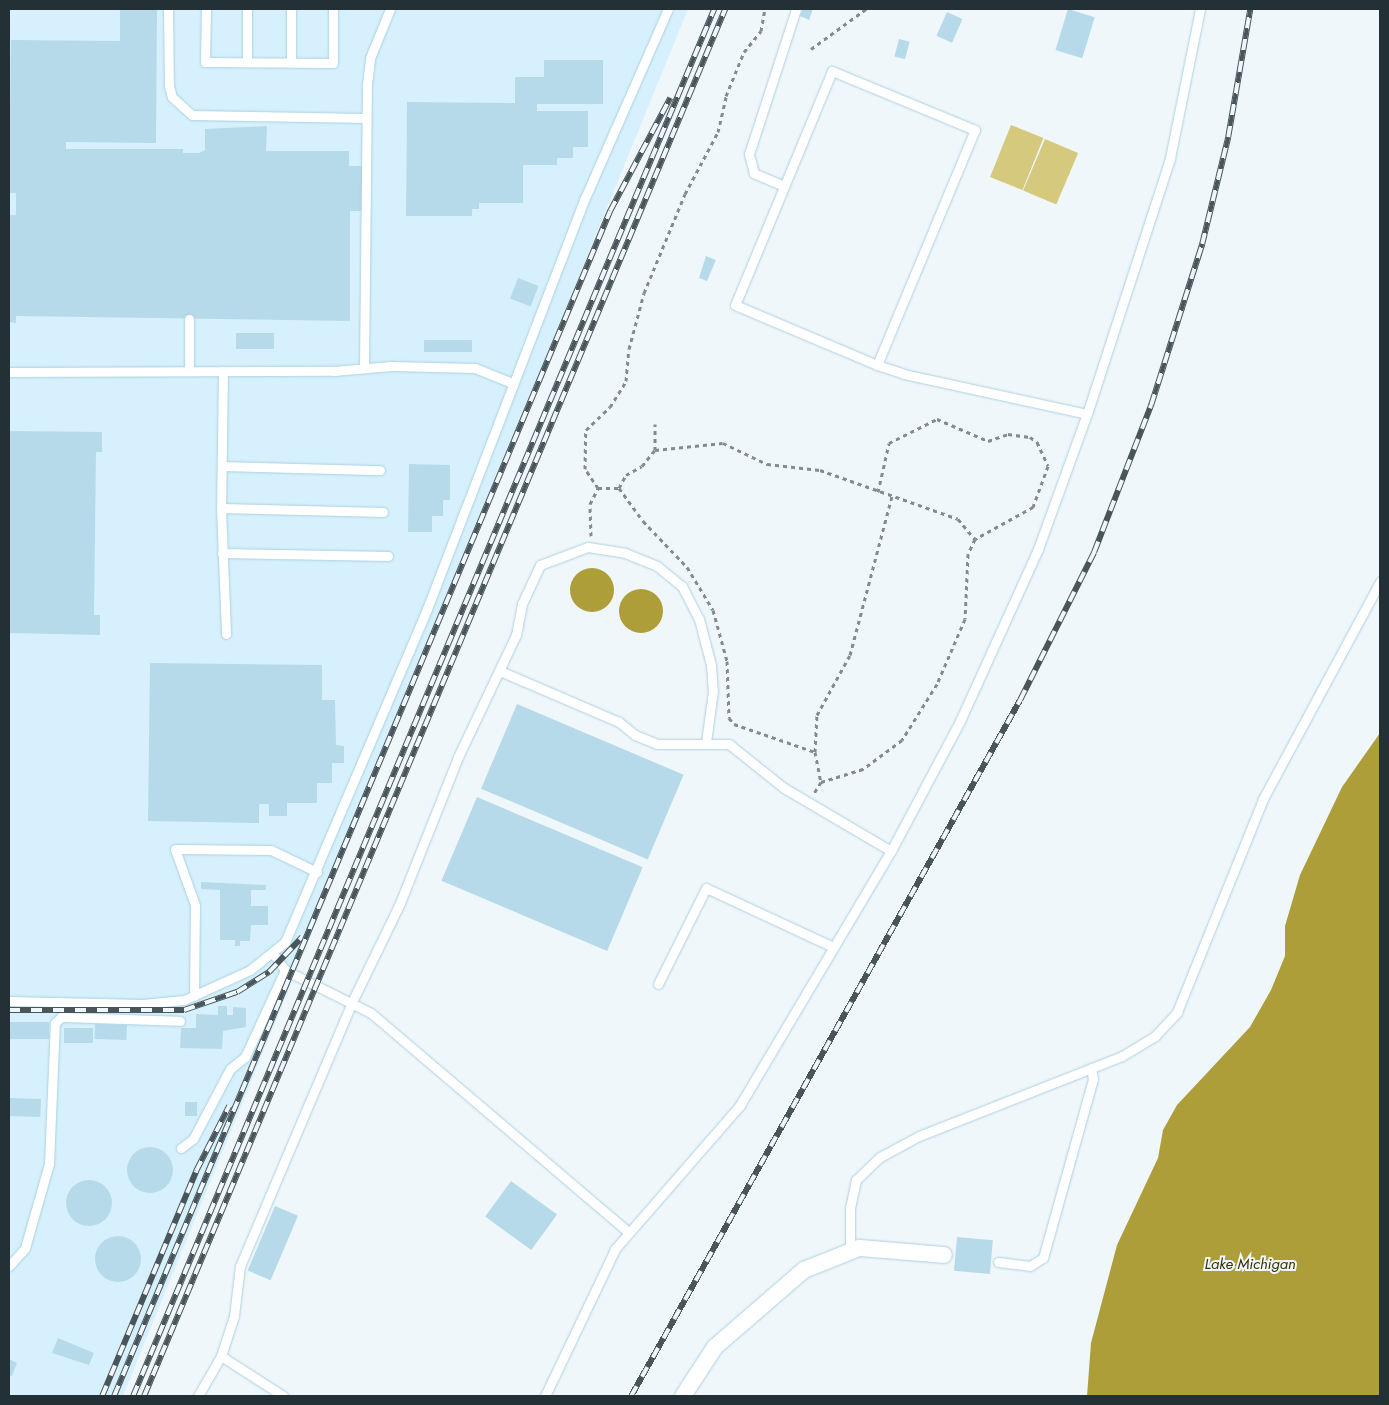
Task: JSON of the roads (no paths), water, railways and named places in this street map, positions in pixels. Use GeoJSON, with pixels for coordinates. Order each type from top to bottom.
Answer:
{"type":"FeatureCollection","features":[{"type":"Feature","properties":{"kind":"street"},"geometry":{"type":"LineString","coordinates":[[683,1396],[715,1347],[804,1270],[859,1248],[944,1255]]}},
{"type":"Feature","properties":{"kind":"lane"},"geometry":{"type":"LineString","coordinates":[[168,9],[169,86],[172,97],[192,115],[366,118]]}},
{"type":"Feature","properties":{"kind":"lane"},"geometry":{"type":"LineString","coordinates":[[206,9],[205,62],[333,63],[334,9]]}},
{"type":"Feature","properties":{"kind":"lane"},"geometry":{"type":"LineString","coordinates":[[247,9],[247,62]]}},
{"type":"Feature","properties":{"kind":"lane"},"geometry":{"type":"LineString","coordinates":[[291,9],[291,62]]}},
{"type":"Feature","properties":{"kind":"lane"},"geometry":{"type":"LineString","coordinates":[[364,368],[366,118],[370,58],[390,9]]}},
{"type":"Feature","properties":{"kind":"lane"},"geometry":{"type":"LineString","coordinates":[[9,1000],[143,1004],[194,996],[250,970],[273,953],[296,924],[427,609],[512,383],[585,198],[668,9]]}},
{"type":"Feature","properties":{"kind":"lane"},"geometry":{"type":"LineString","coordinates":[[784,186],[754,172],[749,154],[796,9]]}},
{"type":"Feature","properties":{"kind":"lane"},"geometry":{"type":"LineString","coordinates":[[546,1396],[628,1232],[740,1105],[891,851],[960,721],[1038,549],[1087,414],[1170,158],[1200,9]]}},
{"type":"Feature","properties":{"kind":"lane"},"geometry":{"type":"LineString","coordinates":[[877,365],[975,130],[832,71],[735,304],[877,365],[1087,414]]}},
{"type":"Feature","properties":{"kind":"lane"},"geometry":{"type":"LineString","coordinates":[[189,319],[189,371]]}},
{"type":"Feature","properties":{"kind":"lane"},"geometry":{"type":"LineString","coordinates":[[9,372],[475,368],[512,383]]}},
{"type":"Feature","properties":{"kind":"lane"},"geometry":{"type":"LineString","coordinates":[[223,371],[221,508],[222,553],[226,570],[226,634]]}},
{"type":"Feature","properties":{"kind":"lane"},"geometry":{"type":"LineString","coordinates":[[222,466],[380,470]]}},
{"type":"Feature","properties":{"kind":"lane"},"geometry":{"type":"LineString","coordinates":[[221,508],[383,512]]}},
{"type":"Feature","properties":{"kind":"lane"},"geometry":{"type":"LineString","coordinates":[[198,1396],[221,1356],[234,1316],[240,1266],[352,1002],[516,635],[522,604],[540,565],[588,547],[625,553],[657,566],[682,586],[699,619],[711,665],[713,691],[706,742]]}},
{"type":"Feature","properties":{"kind":"lane"},"geometry":{"type":"LineString","coordinates":[[222,553],[388,556]]}},
{"type":"Feature","properties":{"kind":"lane"},"geometry":{"type":"LineString","coordinates":[[850,1252],[850,1208],[856,1180],[880,1157],[919,1136],[1091,1068],[1155,1036],[1177,1012],[1263,799],[1380,582]]}},
{"type":"Feature","properties":{"kind":"lane"},"geometry":{"type":"LineString","coordinates":[[500,671],[619,722],[635,735],[657,744],[706,742],[729,744],[809,802],[891,851]]}},
{"type":"Feature","properties":{"kind":"lane"},"geometry":{"type":"LineString","coordinates":[[194,996],[195,905],[175,849],[271,850],[317,872]]}},
{"type":"Feature","properties":{"kind":"lane"},"geometry":{"type":"LineString","coordinates":[[658,984],[706,888],[833,947]]}},
{"type":"Feature","properties":{"kind":"lane"},"geometry":{"type":"LineString","coordinates":[[273,953],[285,970],[371,1013],[628,1232]]}},
{"type":"Feature","properties":{"kind":"lane"},"geometry":{"type":"LineString","coordinates":[[181,1148],[194,1139],[230,1069],[246,1056],[285,970]]}},
{"type":"Feature","properties":{"kind":"lane"},"geometry":{"type":"LineString","coordinates":[[9,1266],[25,1248],[49,1164],[55,1024],[61,1018],[180,1021]]}},
{"type":"Feature","properties":{"kind":"lane"},"geometry":{"type":"LineString","coordinates":[[998,1262],[1030,1266],[1043,1258],[1093,1079],[1091,1068]]}},
{"type":"Feature","properties":{"kind":"lane"},"geometry":{"type":"LineString","coordinates":[[221,1356],[283,1396]]}},
{"type":"Feature","properties":{"kind":"water"},"geometry":{"type":"Polygon","coordinates":[[[592,568],[604,572],[610,578],[614,590],[610,602],[604,608],[592,612],[580,608],[574,602],[570,590],[574,578],[580,572],[592,568]]]}},
{"type":"Feature","properties":{"kind":"water"},"geometry":{"type":"Polygon","coordinates":[[[641,589],[653,593],[659,599],[663,611],[659,623],[653,629],[641,633],[629,629],[623,623],[619,611],[623,599],[629,593],[641,589]]]}},
{"type":"Feature","properties":{"kind":"water","name":"Lake Michigan"},"geometry":{"type":"Polygon","coordinates":[[[1380,733],[1380,1396],[1087,1396],[1091,1343],[1117,1245],[1158,1158],[1163,1130],[1177,1105],[1250,1027],[1271,990],[1285,956],[1285,926],[1300,875],[1342,787],[1380,733]]]}},
{"type":"Feature","properties":{"kind":"railway"},"geometry":{"type":"LineString","coordinates":[[133,1396],[714,9]]}},
{"type":"Feature","properties":{"kind":"railway"},"geometry":{"type":"LineString","coordinates":[[144,1396],[725,9]]}},
{"type":"Feature","properties":{"kind":"railway"},"geometry":{"type":"LineString","coordinates":[[631,1396],[1020,700],[1094,552],[1151,405],[1202,244],[1228,137],[1250,9]]}},
{"type":"Feature","properties":{"kind":"railway"},"geometry":{"type":"LineString","coordinates":[[114,1396],[610,211],[670,98]]}},
{"type":"Feature","properties":{"kind":"railway"},"geometry":{"type":"LineString","coordinates":[[9,1010],[184,1010],[237,992],[269,972],[302,937]]}},
{"type":"Feature","properties":{"kind":"railway"},"geometry":{"type":"LineString","coordinates":[[102,1396],[196,1171],[229,1106]]}}]}
